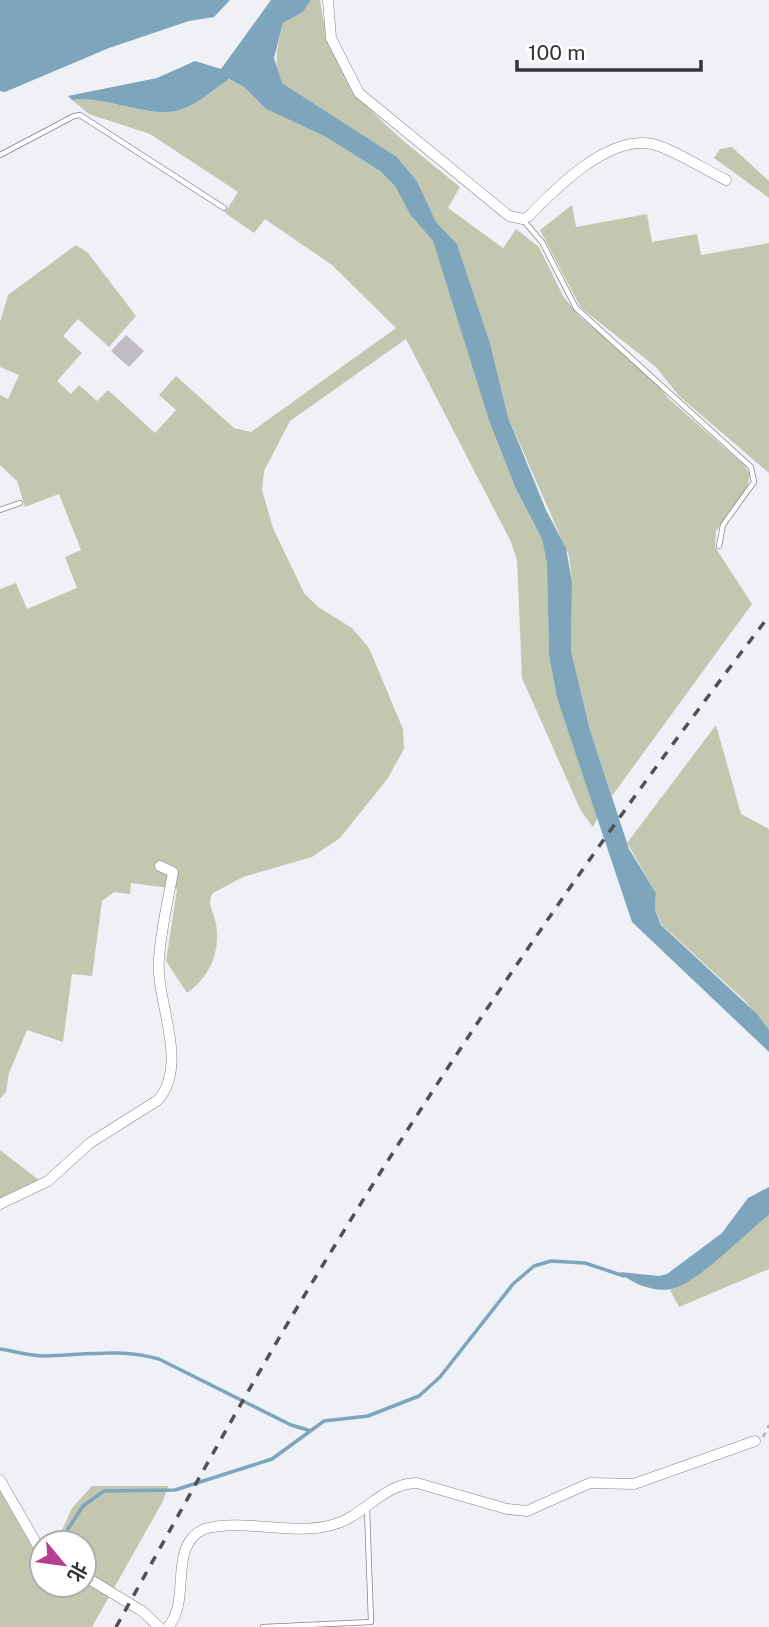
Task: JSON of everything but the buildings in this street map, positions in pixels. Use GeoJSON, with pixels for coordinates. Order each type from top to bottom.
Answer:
{"type":"FeatureCollection","features":[{"type":"Feature","properties":{"kind":"street"},"geometry":{"type":"LineString","coordinates":[[328,0],[331,38],[359,93],[481,196],[509,216],[523,219],[561,183],[621,147],[655,145],[726,180]]}},
{"type":"Feature","properties":{"kind":"street"},"geometry":{"type":"LineString","coordinates":[[0,1204],[48,1181],[90,1143],[158,1100],[164,1091],[172,1048],[160,989],[159,960],[173,872],[160,866]]}},
{"type":"Feature","properties":{"kind":"street"},"geometry":{"type":"LineString","coordinates":[[168,1627],[178,1611],[185,1546],[195,1533],[213,1526],[322,1527],[345,1520],[394,1487],[417,1483],[507,1509],[527,1511],[590,1483],[634,1484],[755,1441]]}},
{"type":"Feature","properties":{"kind":"street"},"geometry":{"type":"LineString","coordinates":[[0,1480],[28,1529]]}},
{"type":"Feature","properties":{"kind":"street"},"geometry":{"type":"LineString","coordinates":[[98,1584],[142,1611],[159,1627]]}},
{"type":"Feature","properties":{"kind":"lane"},"geometry":{"type":"LineString","coordinates":[[0,155],[80,115],[224,208]]}},
{"type":"Feature","properties":{"kind":"lane"},"geometry":{"type":"LineString","coordinates":[[523,219],[542,242],[576,307],[660,380],[675,401],[751,467],[754,482],[723,525],[719,546]]}},
{"type":"Feature","properties":{"kind":"lane"},"geometry":{"type":"LineString","coordinates":[[0,510],[20,503]]}},
{"type":"Feature","properties":{"kind":"lane"},"geometry":{"type":"LineString","coordinates":[[263,1627],[371,1622],[367,1504]]}},
{"type":"Feature","properties":{"kind":"green space"},"geometry":{"type":"Polygon","coordinates":[[[311,0],[320,0],[327,33],[338,61],[369,108],[460,187],[448,208],[503,248],[516,229],[539,247],[563,296],[579,316],[643,368],[669,399],[744,465],[750,474],[746,492],[716,531],[715,547],[752,604],[612,796],[590,730],[571,651],[572,582],[569,556],[508,417],[490,343],[457,244],[436,222],[417,181],[397,157],[282,83],[277,68],[277,53],[283,23],[303,12],[311,0]]]}},
{"type":"Feature","properties":{"kind":"green space"},"geometry":{"type":"Polygon","coordinates":[[[228,79],[244,87],[266,109],[326,137],[380,171],[395,186],[410,213],[433,241],[516,489],[542,539],[547,564],[549,655],[557,698],[598,817],[593,827],[581,811],[522,678],[517,560],[511,542],[406,339],[290,421],[264,471],[262,490],[273,528],[304,593],[318,607],[352,628],[369,648],[403,729],[404,749],[388,778],[340,838],[312,857],[243,877],[213,893],[210,904],[217,934],[215,954],[202,980],[187,993],[166,961],[177,889],[131,883],[130,894],[114,892],[102,901],[92,976],[72,974],[63,1042],[27,1030],[9,1073],[6,1092],[0,1099],[0,589],[16,583],[27,609],[77,588],[65,557],[81,550],[59,494],[25,507],[17,481],[0,465],[0,395],[8,399],[19,375],[0,367],[0,322],[8,295],[76,245],[88,253],[136,316],[109,347],[78,319],[63,336],[82,353],[57,381],[71,394],[79,385],[97,401],[108,390],[155,433],[176,410],[159,395],[176,376],[234,428],[251,432],[396,328],[332,265],[265,219],[254,233],[225,213],[238,192],[150,134],[89,114],[72,100],[86,99],[143,110],[170,112],[194,103],[228,79]]]}},
{"type":"Feature","properties":{"kind":"green space"},"geometry":{"type":"Polygon","coordinates":[[[732,147],[769,181],[769,198],[714,158],[720,149],[732,147]]]}},
{"type":"Feature","properties":{"kind":"green space"},"geometry":{"type":"Polygon","coordinates":[[[572,205],[576,227],[647,214],[652,242],[697,234],[701,255],[769,243],[769,473],[679,396],[656,367],[581,308],[540,230],[572,205]]]}},
{"type":"Feature","properties":{"kind":"green space"},"geometry":{"type":"Polygon","coordinates":[[[716,725],[741,814],[769,829],[769,1030],[745,1001],[662,925],[655,910],[656,893],[627,843],[716,725]]]}},
{"type":"Feature","properties":{"kind":"green space"},"geometry":{"type":"Polygon","coordinates":[[[0,1150],[40,1181],[0,1199],[0,1150]]]}},
{"type":"Feature","properties":{"kind":"green space"},"geometry":{"type":"Polygon","coordinates":[[[769,1215],[769,1269],[679,1307],[670,1290],[686,1283],[769,1215]]]}},
{"type":"Feature","properties":{"kind":"green space"},"geometry":{"type":"Polygon","coordinates":[[[92,1486],[168,1486],[163,1501],[92,1627],[0,1627],[0,1491],[28,1540],[28,1599],[98,1599],[98,1529],[62,1529],[72,1508],[92,1486]]]}},
{"type":"Feature","properties":{"kind":"water"},"geometry":{"type":"Polygon","coordinates":[[[0,0],[230,0],[214,17],[189,21],[109,48],[5,92],[0,91],[0,0]]]}},
{"type":"Feature","properties":{"kind":"water"},"geometry":{"type":"Polygon","coordinates":[[[271,0],[311,0],[303,12],[283,23],[274,58],[282,83],[397,157],[417,181],[436,222],[457,244],[490,343],[508,417],[546,510],[566,548],[572,582],[571,651],[590,730],[629,849],[656,893],[655,910],[661,925],[757,1014],[769,1030],[769,1052],[632,922],[557,698],[549,655],[547,564],[542,539],[516,489],[489,420],[433,241],[410,214],[395,186],[380,171],[326,137],[266,109],[244,87],[229,79],[195,103],[170,112],[143,110],[86,99],[72,100],[68,96],[157,78],[195,61],[221,69],[271,0]]]}},
{"type":"Feature","properties":{"kind":"water"},"geometry":{"type":"Polygon","coordinates":[[[769,1187],[769,1215],[710,1266],[685,1283],[668,1290],[653,1289],[638,1284],[620,1272],[659,1276],[667,1274],[722,1233],[748,1198],[769,1187]]]}},
{"type":"Feature","properties":{"kind":"waterway"},"geometry":{"type":"LineString","coordinates":[[68,1529],[83,1506],[104,1491],[175,1490],[272,1459],[324,1421],[368,1416],[419,1396],[440,1377],[513,1284],[534,1266],[551,1261],[585,1263],[624,1276]]}},
{"type":"Feature","properties":{"kind":"waterway"},"geometry":{"type":"LineString","coordinates":[[0,1349],[39,1356],[116,1353],[159,1359],[291,1425],[308,1430]]}},
{"type":"Feature","properties":{"kind":"railway"},"geometry":{"type":"LineString","coordinates":[[116,1627],[277,1341],[411,1125],[585,866],[769,616]]}}]}
